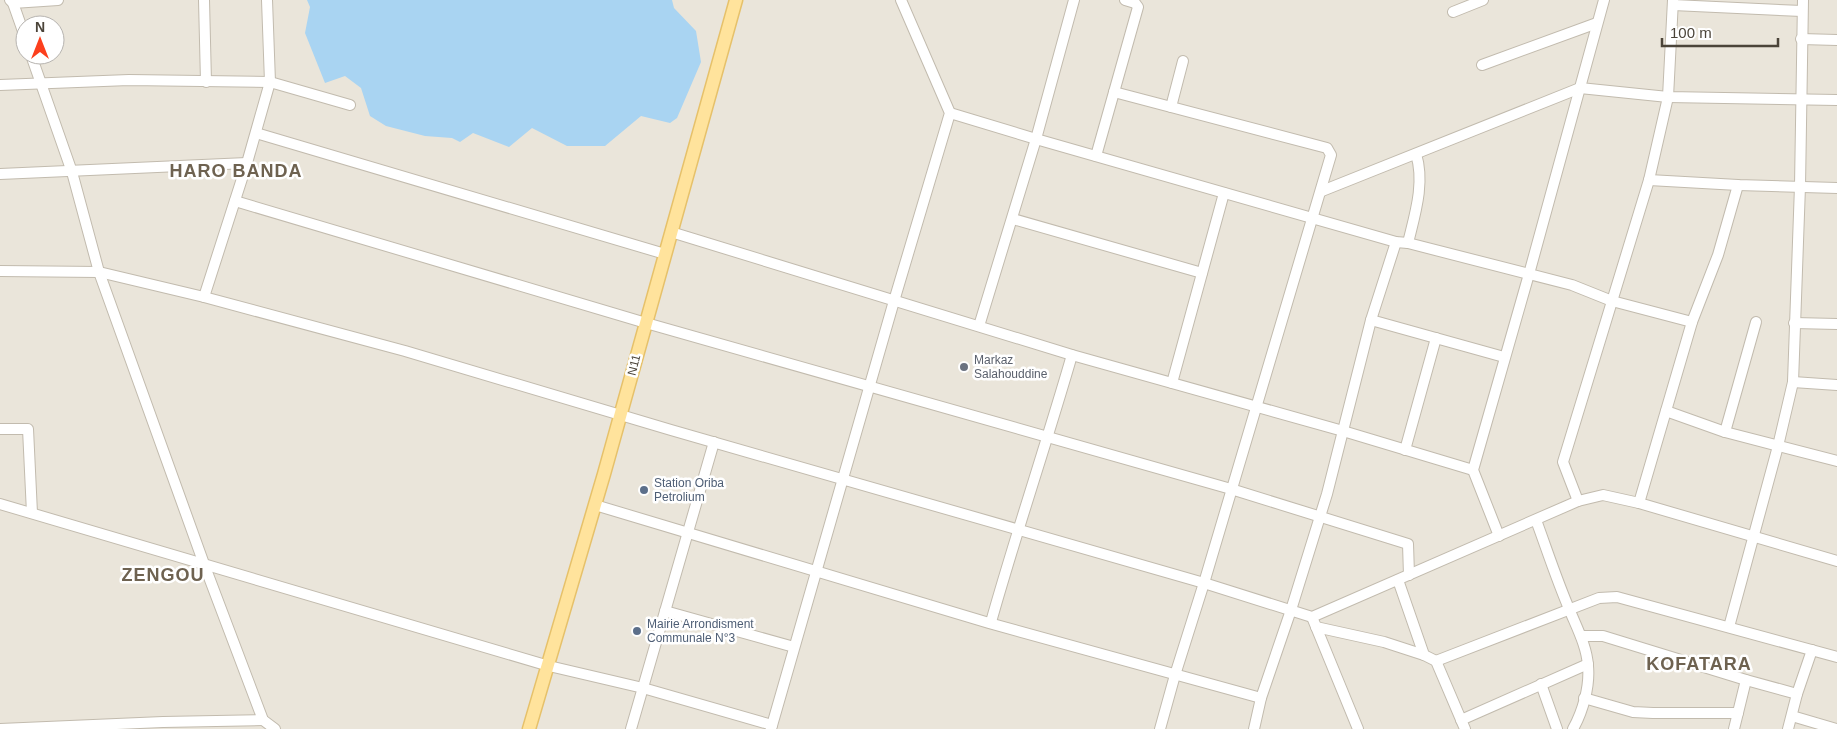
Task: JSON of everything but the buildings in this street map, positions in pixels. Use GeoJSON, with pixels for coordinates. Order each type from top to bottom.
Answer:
{"type":"FeatureCollection","features":[{"type":"Feature","properties":{"kind":"main road","name":"N11"},"geometry":{"type":"LineString","coordinates":[[530,729],[621,414],[736,0]]}},
{"type":"Feature","properties":{"kind":"street"},"geometry":{"type":"LineString","coordinates":[[16,15],[11,1],[58,0]]}},
{"type":"Feature","properties":{"kind":"street"},"geometry":{"type":"LineString","coordinates":[[204,0],[206,82]]}},
{"type":"Feature","properties":{"kind":"street"},"geometry":{"type":"LineString","coordinates":[[204,297],[247,163],[270,82],[266,0]]}},
{"type":"Feature","properties":{"kind":"street"},"geometry":{"type":"LineString","coordinates":[[0,504],[549,666],[643,688],[771,727],[950,112],[901,0]]}},
{"type":"Feature","properties":{"kind":"street"},"geometry":{"type":"LineString","coordinates":[[980,326],[1013,219],[1074,0]]}},
{"type":"Feature","properties":{"kind":"street"},"geometry":{"type":"LineString","coordinates":[[1096,156],[1138,7],[1136,3],[1126,0]]}},
{"type":"Feature","properties":{"kind":"street"},"geometry":{"type":"LineString","coordinates":[[1453,12],[1484,0]]}},
{"type":"Feature","properties":{"kind":"street"},"geometry":{"type":"LineString","coordinates":[[1499,536],[1473,470],[1604,0]]}},
{"type":"Feature","properties":{"kind":"street"},"geometry":{"type":"LineString","coordinates":[[1729,627],[1778,446],[1793,382],[1800,186],[1803,0]]}},
{"type":"Feature","properties":{"kind":"street"},"geometry":{"type":"LineString","coordinates":[[1578,501],[1563,462],[1649,180],[1668,97],[1673,3],[1802,11]]}},
{"type":"Feature","properties":{"kind":"street"},"geometry":{"type":"LineString","coordinates":[[1482,65],[1597,23]]}},
{"type":"Feature","properties":{"kind":"street"},"geometry":{"type":"LineString","coordinates":[[1801,38],[1837,40]]}},
{"type":"Feature","properties":{"kind":"street"},"geometry":{"type":"LineString","coordinates":[[1171,107],[1182,61]]}},
{"type":"Feature","properties":{"kind":"street"},"geometry":{"type":"LineString","coordinates":[[34,65],[72,172],[99,272],[204,564],[262,720],[275,729]]}},
{"type":"Feature","properties":{"kind":"street"},"geometry":{"type":"LineString","coordinates":[[0,85],[129,80],[270,82],[350,105]]}},
{"type":"Feature","properties":{"kind":"street"},"geometry":{"type":"LineString","coordinates":[[1322,191],[1580,88],[1668,97],[1837,100]]}},
{"type":"Feature","properties":{"kind":"street"},"geometry":{"type":"LineString","coordinates":[[1114,92],[1327,148],[1331,155],[1322,191],[1160,729]]}},
{"type":"Feature","properties":{"kind":"street"},"geometry":{"type":"LineString","coordinates":[[950,112],[1036,139],[1313,219],[1396,242],[1408,243],[1572,285],[1612,301],[1692,322]]}},
{"type":"Feature","properties":{"kind":"street"},"geometry":{"type":"LineString","coordinates":[[256,133],[665,254]]}},
{"type":"Feature","properties":{"kind":"street"},"geometry":{"type":"LineString","coordinates":[[1408,243],[1418,200],[1419,164],[1416,154]]}},
{"type":"Feature","properties":{"kind":"street"},"geometry":{"type":"LineString","coordinates":[[0,174],[247,163]]}},
{"type":"Feature","properties":{"kind":"street"},"geometry":{"type":"LineString","coordinates":[[1649,180],[1837,188]]}},
{"type":"Feature","properties":{"kind":"street"},"geometry":{"type":"LineString","coordinates":[[1639,503],[1692,322],[1718,256],[1738,185]]}},
{"type":"Feature","properties":{"kind":"street"},"geometry":{"type":"LineString","coordinates":[[1172,383],[1224,193]]}},
{"type":"Feature","properties":{"kind":"street"},"geometry":{"type":"LineString","coordinates":[[235,200],[646,323],[870,385],[1231,489],[1319,518],[1408,544],[1409,576]]}},
{"type":"Feature","properties":{"kind":"street"},"geometry":{"type":"LineString","coordinates":[[1013,219],[1202,273]]}},
{"type":"Feature","properties":{"kind":"street"},"geometry":{"type":"LineString","coordinates":[[671,232],[1072,355],[1343,431],[1473,470]]}},
{"type":"Feature","properties":{"kind":"street"},"geometry":{"type":"LineString","coordinates":[[1256,726],[1261,698],[1327,494],[1371,320],[1396,242]]}},
{"type":"Feature","properties":{"kind":"street"},"geometry":{"type":"LineString","coordinates":[[0,271],[99,272],[204,297],[414,354],[1312,616],[1409,576],[1578,501],[1603,495],[1639,503],[1837,561]]}},
{"type":"Feature","properties":{"kind":"street"},"geometry":{"type":"LineString","coordinates":[[1371,320],[1504,357]]}},
{"type":"Feature","properties":{"kind":"street"},"geometry":{"type":"LineString","coordinates":[[1725,432],[1756,322]]}},
{"type":"Feature","properties":{"kind":"street"},"geometry":{"type":"LineString","coordinates":[[1794,323],[1837,324]]}},
{"type":"Feature","properties":{"kind":"street"},"geometry":{"type":"LineString","coordinates":[[1405,450],[1436,338]]}},
{"type":"Feature","properties":{"kind":"street"},"geometry":{"type":"LineString","coordinates":[[991,622],[1017,530],[1048,437],[1072,355]]}},
{"type":"Feature","properties":{"kind":"street"},"geometry":{"type":"LineString","coordinates":[[1793,382],[1837,387]]}},
{"type":"Feature","properties":{"kind":"street"},"geometry":{"type":"LineString","coordinates":[[1666,411],[1725,432],[1837,461]]}},
{"type":"Feature","properties":{"kind":"street"},"geometry":{"type":"LineString","coordinates":[[0,428],[28,429],[32,513]]}},
{"type":"Feature","properties":{"kind":"street"},"geometry":{"type":"LineString","coordinates":[[631,729],[714,442]]}},
{"type":"Feature","properties":{"kind":"street"},"geometry":{"type":"LineString","coordinates":[[595,505],[989,623],[1261,698]]}},
{"type":"Feature","properties":{"kind":"street"},"geometry":{"type":"LineString","coordinates":[[1536,520],[1580,636],[1588,664],[1588,679],[1584,698],[1574,729]]}},
{"type":"Feature","properties":{"kind":"street"},"geometry":{"type":"LineString","coordinates":[[1398,580],[1424,654]]}},
{"type":"Feature","properties":{"kind":"street"},"geometry":{"type":"LineString","coordinates":[[1436,661],[1599,598],[1617,597],[1837,657]]}},
{"type":"Feature","properties":{"kind":"street"},"geometry":{"type":"LineString","coordinates":[[665,612],[794,647]]}},
{"type":"Feature","properties":{"kind":"street"},"geometry":{"type":"LineString","coordinates":[[1312,616],[1358,729]]}},
{"type":"Feature","properties":{"kind":"street"},"geometry":{"type":"LineString","coordinates":[[1316,628],[1384,642],[1424,654],[1436,661],[1463,724],[1541,684],[1588,664]]}},
{"type":"Feature","properties":{"kind":"street"},"geometry":{"type":"LineString","coordinates":[[1580,636],[1603,636],[1797,694]]}},
{"type":"Feature","properties":{"kind":"street"},"geometry":{"type":"LineString","coordinates":[[1788,729],[1797,694],[1812,650]]}},
{"type":"Feature","properties":{"kind":"street"},"geometry":{"type":"LineString","coordinates":[[1734,729],[1746,680]]}},
{"type":"Feature","properties":{"kind":"street"},"geometry":{"type":"LineString","coordinates":[[1541,684],[1557,729]]}},
{"type":"Feature","properties":{"kind":"street"},"geometry":{"type":"LineString","coordinates":[[1584,698],[1633,712],[1653,714],[1738,713]]}},
{"type":"Feature","properties":{"kind":"street"},"geometry":{"type":"LineString","coordinates":[[1792,716],[1836,729]]}},
{"type":"Feature","properties":{"kind":"street"},"geometry":{"type":"LineString","coordinates":[[0,729],[262,720]]}},
{"type":"Feature","properties":{"kind":"shaded area"},"geometry":{"type":"Polygon","coordinates":[[[0,0],[1837,0],[1837,729],[0,729],[0,0]]]}},
{"type":"Feature","properties":{"kind":"water"},"geometry":{"type":"Polygon","coordinates":[[[307,0],[672,0],[674,8],[696,31],[701,62],[677,118],[670,123],[641,116],[605,146],[567,146],[532,128],[509,147],[473,133],[460,142],[452,138],[425,136],[386,126],[370,116],[361,88],[345,76],[325,83],[305,33],[310,7],[307,0]]]}},
{"type":"Feature","properties":{"kind":"place","name":"Markaz Salahouddine"},"geometry":{"type":"Point","coordinates":[964,367]}},
{"type":"Feature","properties":{"kind":"place","name":"Station Oriba Petrolium"},"geometry":{"type":"Point","coordinates":[644,490]}},
{"type":"Feature","properties":{"kind":"place","name":"Mairie Arrondisment Communale N°3"},"geometry":{"type":"Point","coordinates":[637,631]}},
{"type":"Feature","properties":{"kind":"district","name":"HARO BANDA"},"geometry":{"type":"Point","coordinates":[236,171]}},
{"type":"Feature","properties":{"kind":"district","name":"ZENGOU"},"geometry":{"type":"Point","coordinates":[163,575]}},
{"type":"Feature","properties":{"kind":"district","name":"KOFATARA"},"geometry":{"type":"Point","coordinates":[1699,664]}}]}
